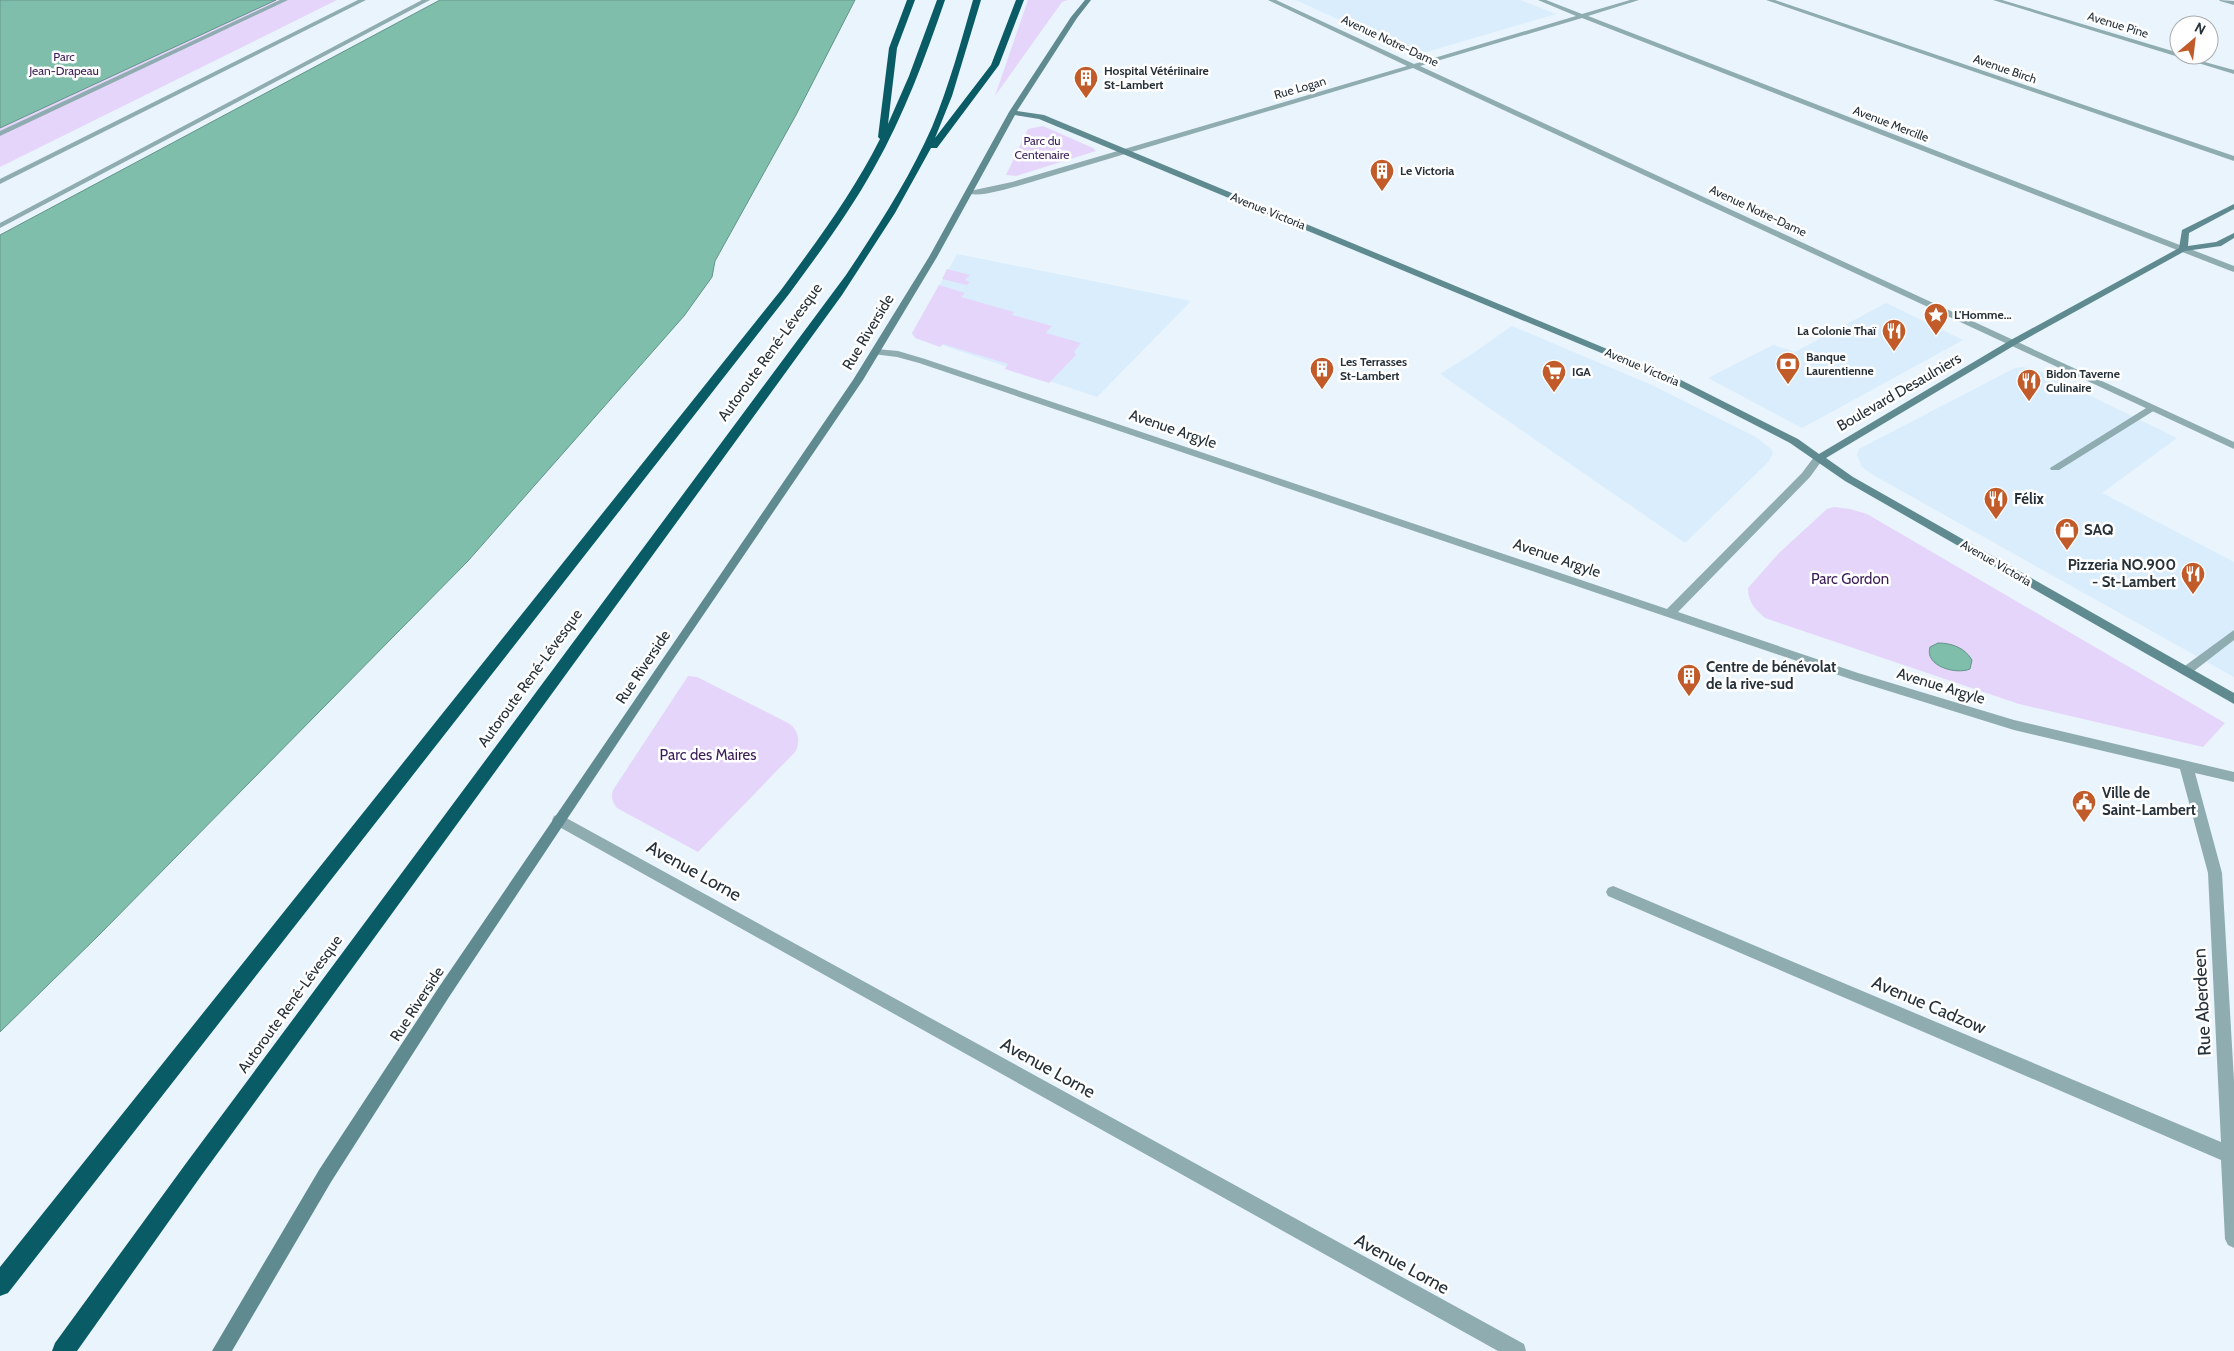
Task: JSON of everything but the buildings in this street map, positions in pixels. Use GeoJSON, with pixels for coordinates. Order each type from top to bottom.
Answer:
{"type":"FeatureCollection","features":[{"type":"Feature","properties":{"kind":"highway"},"geometry":{"type":"LineString","coordinates":[[880,150],[893,48],[911,0]]}},
{"type":"Feature","properties":{"kind":"highway","name":"Autoroute René-Lévesque"},"geometry":{"type":"LineString","coordinates":[[0,1285],[785,292],[845,208],[880,150],[918,67],[941,0]]}},
{"type":"Feature","properties":{"kind":"highway","name":"Autoroute René-Lévesque"},"geometry":{"type":"LineString","coordinates":[[63,1351],[229,1121],[837,295],[881,230],[912,175],[944,106],[977,0]]}},
{"type":"Feature","properties":{"kind":"highway"},"geometry":{"type":"LineString","coordinates":[[912,175],[995,65],[1020,0]]}},
{"type":"Feature","properties":{"kind":"street"},"geometry":{"type":"LineString","coordinates":[[0,134],[285,0]]}},
{"type":"Feature","properties":{"kind":"street"},"geometry":{"type":"LineString","coordinates":[[0,182],[363,0]]}},
{"type":"Feature","properties":{"kind":"street"},"geometry":{"type":"LineString","coordinates":[[0,226],[427,0]]}},
{"type":"Feature","properties":{"kind":"street","name":"Rue Riverside"},"geometry":{"type":"LineString","coordinates":[[221,1351],[325,1176],[444,992],[876,352],[1013,112],[1070,24],[1088,0]]}},
{"type":"Feature","properties":{"kind":"street","name":"Avenue Notre-Dame"},"geometry":{"type":"LineString","coordinates":[[1271,0],[2234,446]]}},
{"type":"Feature","properties":{"kind":"street","name":"Avenue Mercille"},"geometry":{"type":"LineString","coordinates":[[1541,0],[2234,269]]}},
{"type":"Feature","properties":{"kind":"street","name":"Rue Logan"},"geometry":{"type":"LineString","coordinates":[[969,192],[994,190],[1636,0]]}},
{"type":"Feature","properties":{"kind":"street","name":"Avenue Birch"},"geometry":{"type":"LineString","coordinates":[[1769,0],[2234,159]]}},
{"type":"Feature","properties":{"kind":"street","name":"Avenue Pine"},"geometry":{"type":"LineString","coordinates":[[1996,0],[2234,72]]}},
{"type":"Feature","properties":{"kind":"street"},"geometry":{"type":"LineString","coordinates":[[2222,0],[2234,3]]}},
{"type":"Feature","properties":{"kind":"street","name":"Avenue Victoria"},"geometry":{"type":"LineString","coordinates":[[1013,112],[1041,117],[1674,380],[1794,441],[1849,479],[2234,699]]}},
{"type":"Feature","properties":{"kind":"street"},"geometry":{"type":"LineString","coordinates":[[0,220],[9,212],[87,171],[122,161]]}},
{"type":"Feature","properties":{"kind":"street"},"geometry":{"type":"LineString","coordinates":[[2182,249],[2185,232],[2234,206]]}},
{"type":"Feature","properties":{"kind":"street","name":"Boulevard Desaulniers"},"geometry":{"type":"LineString","coordinates":[[1670,613],[1806,475],[1818,459],[1834,448],[2012,343],[2182,249],[2218,244],[2234,234]]}},
{"type":"Feature","properties":{"kind":"street","name":"Avenue Argyle"},"geometry":{"type":"LineString","coordinates":[[876,352],[898,354],[922,360],[1854,676],[2014,725],[2234,777]]}},
{"type":"Feature","properties":{"kind":"street"},"geometry":{"type":"LineString","coordinates":[[2055,468],[2151,408]]}},
{"type":"Feature","properties":{"kind":"street"},"geometry":{"type":"LineString","coordinates":[[2186,671],[2234,634]]}},
{"type":"Feature","properties":{"kind":"street","name":"Rue Aberdeen"},"geometry":{"type":"LineString","coordinates":[[2186,767],[2197,801],[2215,873],[2234,1239]]}},
{"type":"Feature","properties":{"kind":"street","name":"Avenue Lorne"},"geometry":{"type":"LineString","coordinates":[[559,820],[1517,1351]]}},
{"type":"Feature","properties":{"kind":"street","name":"Avenue Cadzow"},"geometry":{"type":"LineString","coordinates":[[1613,892],[2230,1155]]}},
{"type":"Feature","properties":{"kind":"shaded area","name":"Parc Jean-Drapeau"},"geometry":{"type":"Polygon","coordinates":[[[0,0],[276,0],[0,128],[0,0]]]}},
{"type":"Feature","properties":{"kind":"shaded area"},"geometry":{"type":"Polygon","coordinates":[[[440,0],[855,0],[796,115],[715,261],[712,277],[684,316],[468,561],[99,935],[0,1032],[0,235],[440,0]]]}},
{"type":"Feature","properties":{"kind":"shaded area"},"geometry":{"type":"Polygon","coordinates":[[[1296,0],[1520,0],[1556,14],[1416,55],[1296,0]]]}},
{"type":"Feature","properties":{"kind":"shaded area"},"geometry":{"type":"Polygon","coordinates":[[[957,254],[1191,301],[1097,397],[912,335],[957,254]]]}},
{"type":"Feature","properties":{"kind":"shaded area"},"geometry":{"type":"Polygon","coordinates":[[[1886,303],[1963,340],[1802,428],[1708,378],[1773,345],[1795,352],[1886,303]]]}},
{"type":"Feature","properties":{"kind":"shaded area"},"geometry":{"type":"Polygon","coordinates":[[[1512,326],[1654,386],[1756,437],[1771,449],[1773,453],[1769,461],[1685,543],[1440,374],[1512,326]]]}},
{"type":"Feature","properties":{"kind":"shaded area"},"geometry":{"type":"Polygon","coordinates":[[[2022,367],[2037,370],[2177,438],[2102,493],[2234,562],[2234,677],[1862,467],[1857,455],[1859,449],[2015,368],[2022,367]]]}},
{"type":"Feature","properties":{"kind":"shaded area"},"geometry":{"type":"Polygon","coordinates":[[[1938,643],[1953,645],[1966,652],[1972,660],[1970,669],[1964,671],[1950,670],[1936,664],[1929,654],[1930,647],[1938,643]]]}},
{"type":"Feature","properties":{"kind":"green space","name":"Parc Jean-Drapeau"},"geometry":{"type":"Polygon","coordinates":[[[0,0],[337,0],[0,167],[0,0]]]}},
{"type":"Feature","properties":{"kind":"green space"},"geometry":{"type":"Polygon","coordinates":[[[1028,0],[1068,0],[1062,2],[995,96],[1028,0]]]}},
{"type":"Feature","properties":{"kind":"green space","name":"Parc du Centenaire"},"geometry":{"type":"Polygon","coordinates":[[[1043,126],[1096,151],[1016,176],[1006,175],[1028,129],[1043,126]]]}},
{"type":"Feature","properties":{"kind":"green space"},"geometry":{"type":"Polygon","coordinates":[[[947,269],[970,275],[965,280],[970,282],[967,285],[942,279],[947,269]]]}},
{"type":"Feature","properties":{"kind":"green space"},"geometry":{"type":"Polygon","coordinates":[[[939,285],[965,293],[961,297],[1014,312],[1012,315],[1052,326],[1046,333],[1081,343],[1074,352],[1076,355],[1049,383],[1005,369],[1008,364],[943,344],[940,347],[915,338],[912,333],[939,285]]]}},
{"type":"Feature","properties":{"kind":"green space","name":"Parc Gordon"},"geometry":{"type":"Polygon","coordinates":[[[1834,507],[1867,514],[2225,723],[2203,747],[2019,704],[1765,618],[1753,605],[1749,597],[1748,588],[1779,553],[1827,509],[1834,507]]]}},
{"type":"Feature","properties":{"kind":"green space","name":"Parc des Maires"},"geometry":{"type":"Polygon","coordinates":[[[688,676],[697,677],[790,724],[797,733],[798,740],[796,751],[698,852],[617,808],[612,798],[613,790],[688,676]]]}},
{"type":"Feature","properties":{"kind":"place","name":"Hospital Vétériinaire St-Lambert"},"geometry":{"type":"Point","coordinates":[1086,99]}},
{"type":"Feature","properties":{"kind":"place","name":"Le Victoria"},"geometry":{"type":"Point","coordinates":[1382,192]}},
{"type":"Feature","properties":{"kind":"place","name":"L'Homme..."},"geometry":{"type":"Point","coordinates":[1936,336]}},
{"type":"Feature","properties":{"kind":"place","name":"La Colonie Thaï"},"geometry":{"type":"Point","coordinates":[1894,352]}},
{"type":"Feature","properties":{"kind":"place","name":"Banque Laurentienne"},"geometry":{"type":"Point","coordinates":[1788,385]}},
{"type":"Feature","properties":{"kind":"place","name":"Les Terrasses St-Lambert"},"geometry":{"type":"Point","coordinates":[1322,390]}},
{"type":"Feature","properties":{"kind":"place","name":"IGA"},"geometry":{"type":"Point","coordinates":[1554,393]}},
{"type":"Feature","properties":{"kind":"place","name":"Bidon Taverne Culinaire"},"geometry":{"type":"Point","coordinates":[2029,402]}},
{"type":"Feature","properties":{"kind":"place","name":"Félix"},"geometry":{"type":"Point","coordinates":[1996,520]}},
{"type":"Feature","properties":{"kind":"place","name":"SAQ"},"geometry":{"type":"Point","coordinates":[2067,551]}},
{"type":"Feature","properties":{"kind":"place","name":"Pizzeria NO.900 - St-Lambert"},"geometry":{"type":"Point","coordinates":[2193,595]}},
{"type":"Feature","properties":{"kind":"place","name":"Centre de bénévolat de la rive-sud"},"geometry":{"type":"Point","coordinates":[1689,697]}},
{"type":"Feature","properties":{"kind":"place","name":"Ville de Saint-Lambert"},"geometry":{"type":"Point","coordinates":[2084,823]}}]}
